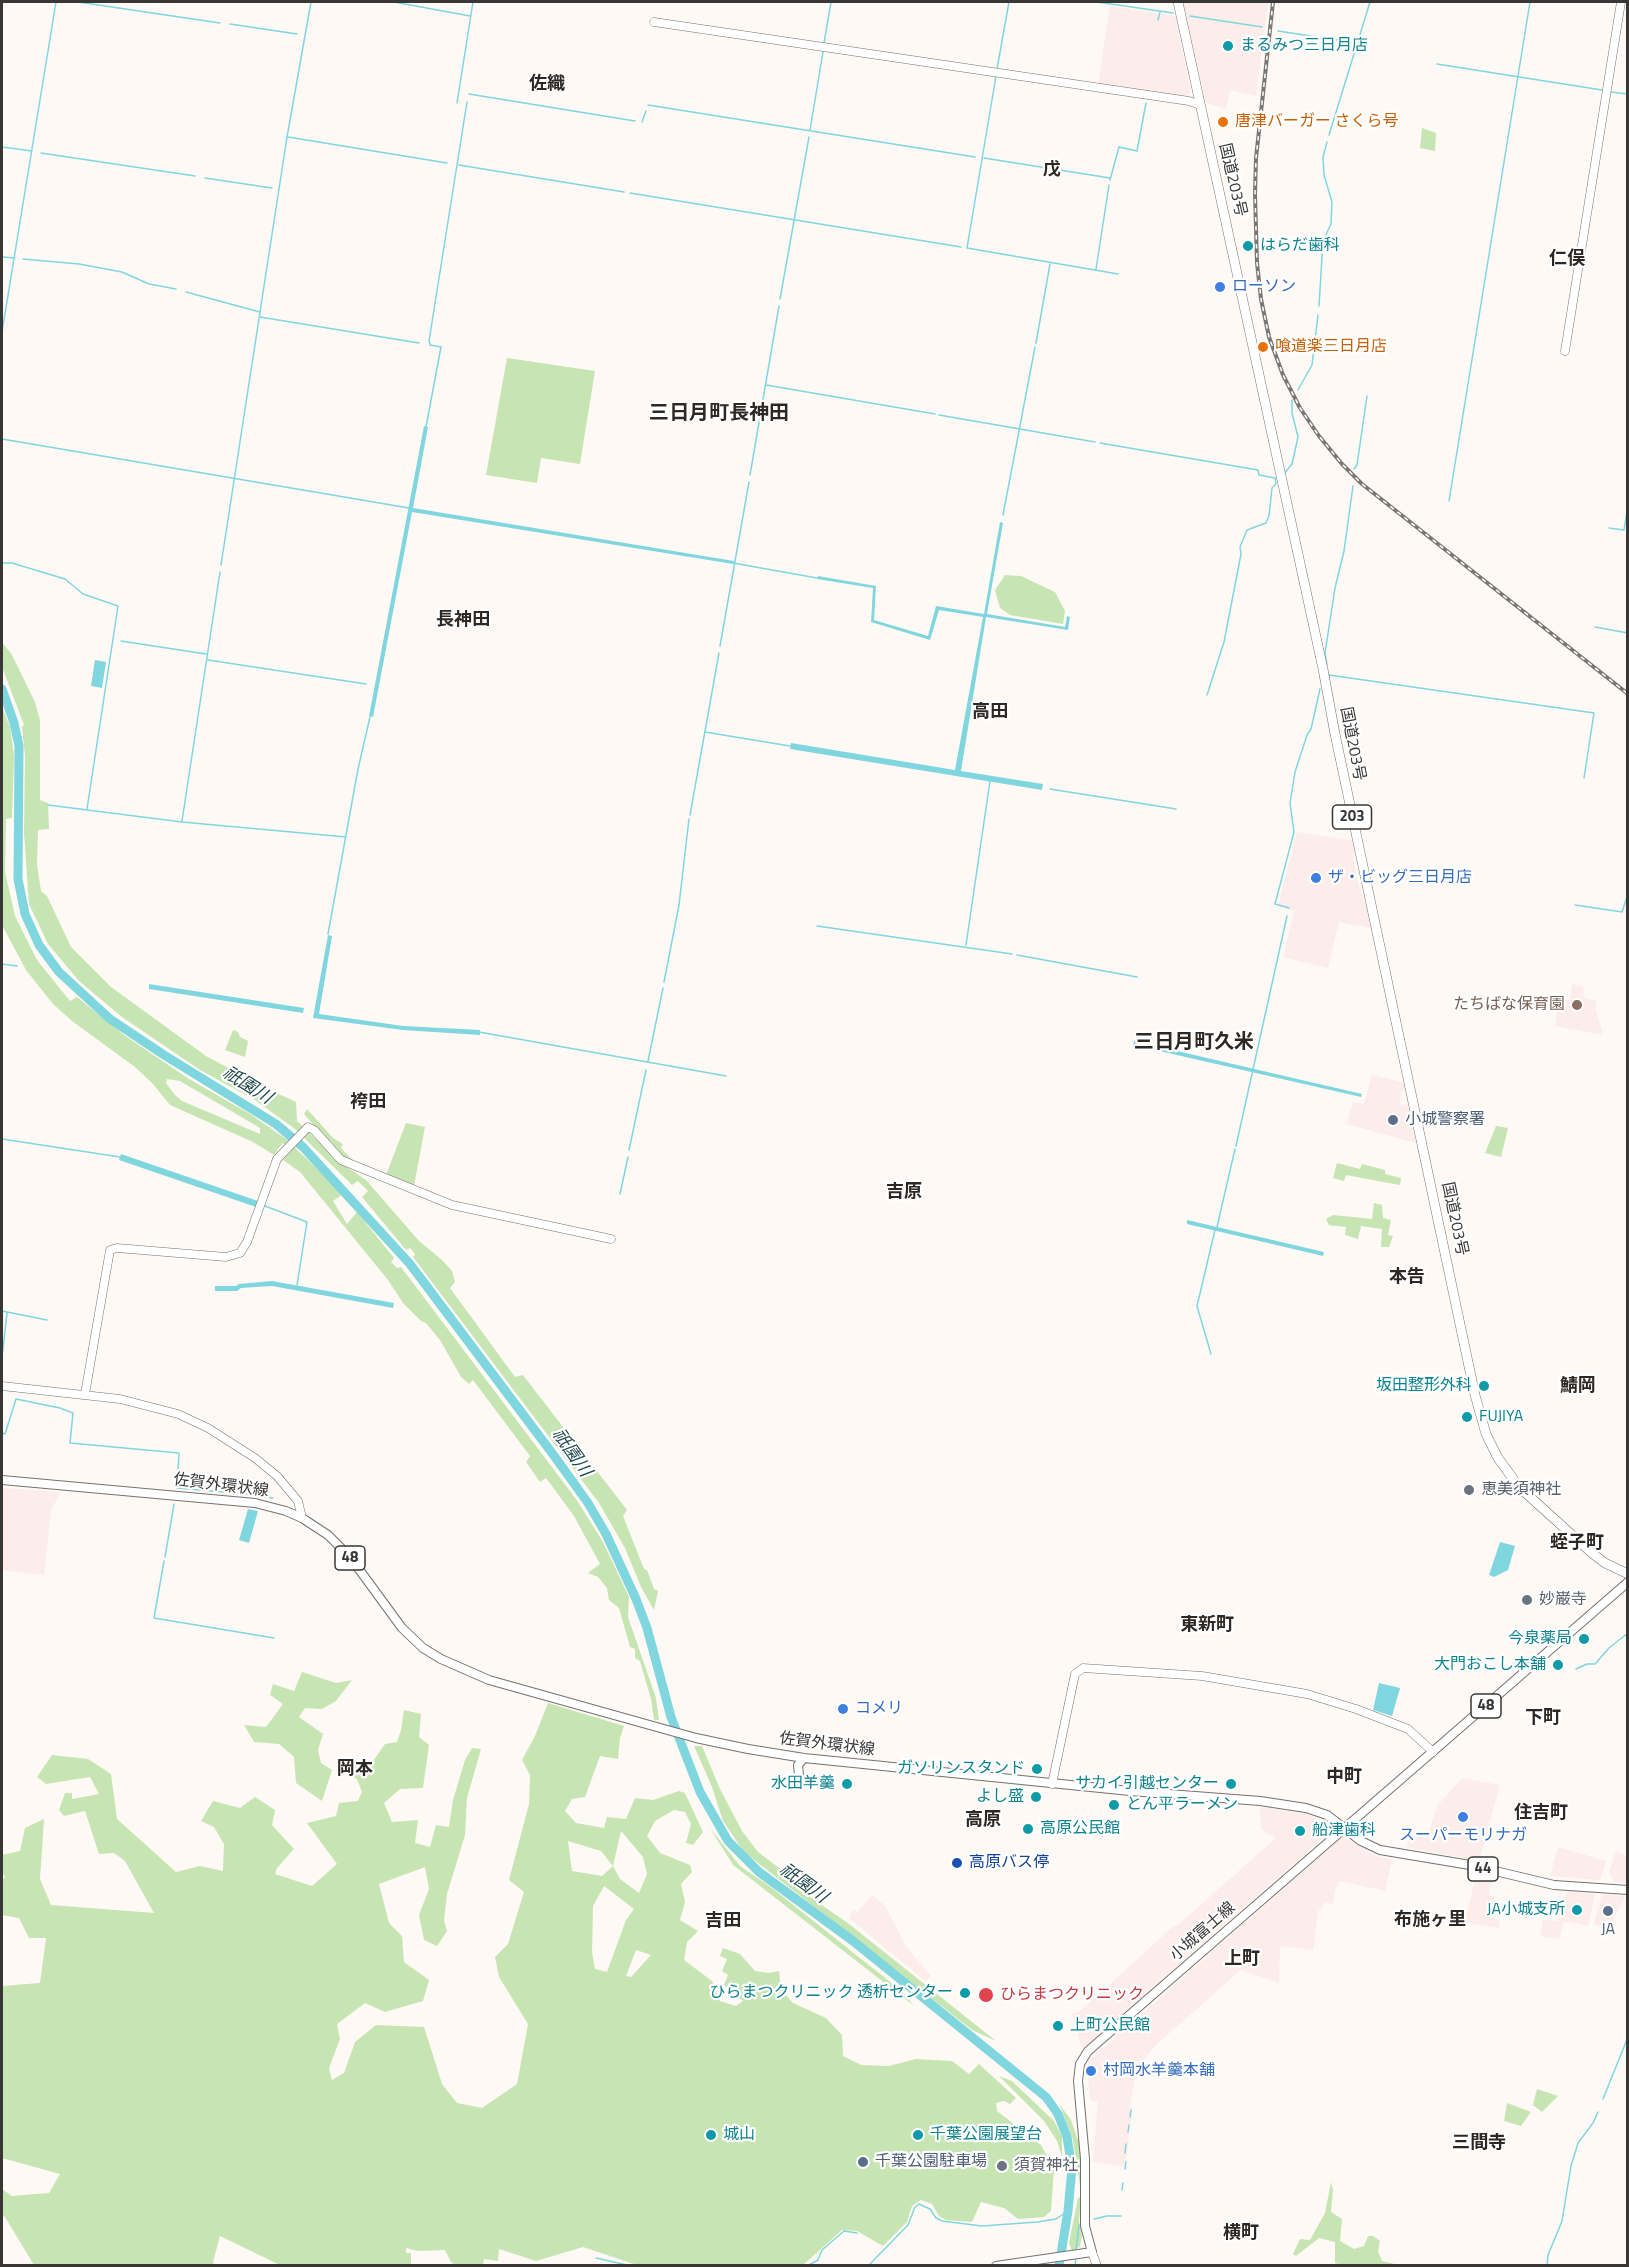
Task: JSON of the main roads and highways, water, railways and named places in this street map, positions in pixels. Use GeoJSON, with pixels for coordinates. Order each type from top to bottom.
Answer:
{"type":"FeatureCollection","features":[{"type":"Feature","properties":{"kind":"highway","name":"国道203号"},"geometry":{"type":"LineString","coordinates":[[1178,2],[1323,669],[1475,1395],[1486,1434],[1498,1458],[1519,1487],[1593,1554],[1613,1568],[1628,1574]]}},
{"type":"Feature","properties":{"kind":"main road","name":"佐賀外環状線"},"geometry":{"type":"LineString","coordinates":[[2,1480],[255,1503],[286,1511],[302,1518],[328,1535],[350,1557],[402,1628],[423,1648],[441,1659],[489,1680],[659,1728],[748,1749],[804,1758],[1052,1784],[1260,1801],[1306,1808],[1327,1815],[1344,1829]]}},
{"type":"Feature","properties":{"kind":"main road","name":"48"},"geometry":{"type":"LineString","coordinates":[[1344,1829],[1628,1582]]}},
{"type":"Feature","properties":{"kind":"main road"},"geometry":{"type":"LineString","coordinates":[[799,1775],[798,1765],[804,1758]]}},
{"type":"Feature","properties":{"kind":"main road","name":"44"},"geometry":{"type":"LineString","coordinates":[[1344,1829],[1370,1846],[1392,1853],[1450,1862],[1554,1885],[1628,1890]]}},
{"type":"Feature","properties":{"kind":"main road","name":"小城富士線"},"geometry":{"type":"LineString","coordinates":[[996,2265],[1092,2252],[1086,2226],[1085,2159],[1078,2081],[1078,2072],[1083,2058],[1088,2051],[1344,1829]]}},
{"type":"Feature","properties":{"kind":"water"},"geometry":{"type":"Polygon","coordinates":[[[424,426],[428,427],[413,508],[734,561],[733,564],[412,512],[373,717],[369,716],[424,426]]]}},
{"type":"Feature","properties":{"kind":"water"},"geometry":{"type":"Polygon","coordinates":[[[1000,522],[1003,523],[987,614],[1065,627],[1067,616],[1070,617],[1068,630],[986,617],[961,771],[1043,784],[1042,790],[790,749],[791,743],[955,770],[983,617],[939,610],[930,640],[871,622],[873,588],[817,579],[818,576],[876,586],[874,620],[928,636],[936,606],[984,614],[1000,522]]]}},
{"type":"Feature","properties":{"kind":"water"},"geometry":{"type":"Polygon","coordinates":[[[95,660],[106,662],[102,688],[91,686],[95,660]]]}},
{"type":"Feature","properties":{"kind":"water"},"geometry":{"type":"Polygon","coordinates":[[[328,935],[332,936],[319,1014],[403,1026],[480,1030],[480,1035],[403,1030],[313,1018],[328,935]]]}},
{"type":"Feature","properties":{"kind":"water"},"geometry":{"type":"Polygon","coordinates":[[[149,984],[304,1008],[303,1013],[149,989],[149,984]]]}},
{"type":"Feature","properties":{"kind":"water"},"geometry":{"type":"Polygon","coordinates":[[[1134,1041],[1362,1094],[1361,1097],[1133,1045],[1134,1041]]]}},
{"type":"Feature","properties":{"kind":"water"},"geometry":{"type":"Polygon","coordinates":[[[121,1154],[258,1201],[256,1207],[119,1160],[121,1154]]]}},
{"type":"Feature","properties":{"kind":"water"},"geometry":{"type":"Polygon","coordinates":[[[1187,1220],[1324,1252],[1323,1256],[1187,1224],[1187,1220]]]}},
{"type":"Feature","properties":{"kind":"water"},"geometry":{"type":"Polygon","coordinates":[[[272,1281],[394,1303],[393,1308],[272,1286],[241,1288],[237,1291],[215,1291],[215,1286],[236,1286],[272,1281]]]}},
{"type":"Feature","properties":{"kind":"water"},"geometry":{"type":"Polygon","coordinates":[[[248,1509],[258,1511],[249,1543],[239,1540],[248,1509]]]}},
{"type":"Feature","properties":{"kind":"water"},"geometry":{"type":"Polygon","coordinates":[[[1500,1542],[1515,1546],[1508,1570],[1494,1577],[1489,1575],[1500,1542]]]}},
{"type":"Feature","properties":{"kind":"water"},"geometry":{"type":"Polygon","coordinates":[[[1379,1683],[1400,1688],[1392,1716],[1373,1710],[1379,1683]]]}},
{"type":"Feature","properties":{"kind":"waterway"},"geometry":{"type":"LineString","coordinates":[[2,332],[56,2]]}},
{"type":"Feature","properties":{"kind":"waterway"},"geometry":{"type":"LineString","coordinates":[[78,2],[220,23]]}},
{"type":"Feature","properties":{"kind":"waterway"},"geometry":{"type":"LineString","coordinates":[[221,565],[287,137],[311,2]]}},
{"type":"Feature","properties":{"kind":"waterway"},"geometry":{"type":"LineString","coordinates":[[394,2],[470,16]]}},
{"type":"Feature","properties":{"kind":"waterway"},"geometry":{"type":"LineString","coordinates":[[457,103],[473,2]]}},
{"type":"Feature","properties":{"kind":"waterway"},"geometry":{"type":"LineString","coordinates":[[824,43],[831,2]]}},
{"type":"Feature","properties":{"kind":"waterway"},"geometry":{"type":"LineString","coordinates":[[997,69],[1009,2]]}},
{"type":"Feature","properties":{"kind":"waterway"},"geometry":{"type":"LineString","coordinates":[[1097,2],[1173,13]]}},
{"type":"Feature","properties":{"kind":"waterway"},"geometry":{"type":"LineString","coordinates":[[1329,135],[1370,2]]}},
{"type":"Feature","properties":{"kind":"waterway"},"geometry":{"type":"LineString","coordinates":[[1449,501],[1530,2]]}},
{"type":"Feature","properties":{"kind":"waterway"},"geometry":{"type":"LineString","coordinates":[[1158,20],[1160,12]]}},
{"type":"Feature","properties":{"kind":"waterway"},"geometry":{"type":"LineString","coordinates":[[1190,16],[1262,27]]}},
{"type":"Feature","properties":{"kind":"waterway"},"geometry":{"type":"LineString","coordinates":[[230,24],[297,34]]}},
{"type":"Feature","properties":{"kind":"waterway"},"geometry":{"type":"LineString","coordinates":[[1278,31],[1357,43]]}},
{"type":"Feature","properties":{"kind":"waterway"},"geometry":{"type":"LineString","coordinates":[[810,130],[823,52]]}},
{"type":"Feature","properties":{"kind":"waterway"},"geometry":{"type":"LineString","coordinates":[[1437,64],[1602,90]]}},
{"type":"Feature","properties":{"kind":"waterway"},"geometry":{"type":"LineString","coordinates":[[996,76],[967,248],[1118,274]]}},
{"type":"Feature","properties":{"kind":"waterway"},"geometry":{"type":"LineString","coordinates":[[1611,92],[1628,94]]}},
{"type":"Feature","properties":{"kind":"waterway"},"geometry":{"type":"LineString","coordinates":[[469,94],[635,121]]}},
{"type":"Feature","properties":{"kind":"waterway"},"geometry":{"type":"LineString","coordinates":[[426,427],[441,347],[430,345],[429,341],[467,102]]}},
{"type":"Feature","properties":{"kind":"waterway"},"geometry":{"type":"LineString","coordinates":[[1110,180],[1119,147],[1137,151],[1146,103]]}},
{"type":"Feature","properties":{"kind":"waterway"},"geometry":{"type":"LineString","coordinates":[[648,105],[975,157]]}},
{"type":"Feature","properties":{"kind":"waterway"},"geometry":{"type":"LineString","coordinates":[[642,122],[646,111]]}},
{"type":"Feature","properties":{"kind":"waterway"},"geometry":{"type":"LineString","coordinates":[[288,137],[447,163]]}},
{"type":"Feature","properties":{"kind":"waterway"},"geometry":{"type":"LineString","coordinates":[[780,299],[809,137]]}},
{"type":"Feature","properties":{"kind":"waterway"},"geometry":{"type":"LineString","coordinates":[[1319,306],[1323,241],[1331,224],[1332,202],[1324,175],[1323,157],[1327,142]]}},
{"type":"Feature","properties":{"kind":"waterway"},"geometry":{"type":"LineString","coordinates":[[2,147],[32,151]]}},
{"type":"Feature","properties":{"kind":"waterway"},"geometry":{"type":"LineString","coordinates":[[41,153],[195,176]]}},
{"type":"Feature","properties":{"kind":"waterway"},"geometry":{"type":"LineString","coordinates":[[984,158],[1110,178]]}},
{"type":"Feature","properties":{"kind":"waterway"},"geometry":{"type":"LineString","coordinates":[[459,165],[624,192]]}},
{"type":"Feature","properties":{"kind":"waterway"},"geometry":{"type":"LineString","coordinates":[[205,178],[272,188]]}},
{"type":"Feature","properties":{"kind":"waterway"},"geometry":{"type":"LineString","coordinates":[[1096,269],[1109,185]]}},
{"type":"Feature","properties":{"kind":"waterway"},"geometry":{"type":"LineString","coordinates":[[630,193],[961,247]]}},
{"type":"Feature","properties":{"kind":"waterway"},"geometry":{"type":"LineString","coordinates":[[2,257],[15,258]]}},
{"type":"Feature","properties":{"kind":"waterway"},"geometry":{"type":"LineString","coordinates":[[23,259],[79,264],[122,272],[149,284],[176,289]]}},
{"type":"Feature","properties":{"kind":"waterway"},"geometry":{"type":"LineString","coordinates":[[1036,343],[1050,264]]}},
{"type":"Feature","properties":{"kind":"waterway"},"geometry":{"type":"LineString","coordinates":[[186,292],[260,312]]}},
{"type":"Feature","properties":{"kind":"waterway"},"geometry":{"type":"LineString","coordinates":[[750,475],[779,306]]}},
{"type":"Feature","properties":{"kind":"waterway"},"geometry":{"type":"LineString","coordinates":[[1298,390],[1312,365],[1318,315]]}},
{"type":"Feature","properties":{"kind":"waterway"},"geometry":{"type":"LineString","coordinates":[[260,317],[419,343]]}},
{"type":"Feature","properties":{"kind":"waterway"},"geometry":{"type":"LineString","coordinates":[[1003,515],[1035,347]]}},
{"type":"Feature","properties":{"kind":"waterway"},"geometry":{"type":"LineString","coordinates":[[766,385],[935,414]]}},
{"type":"Feature","properties":{"kind":"waterway"},"geometry":{"type":"LineString","coordinates":[[1354,469],[1357,465],[1367,396]]}},
{"type":"Feature","properties":{"kind":"waterway"},"geometry":{"type":"LineString","coordinates":[[1284,474],[1292,464],[1298,437],[1292,413],[1292,400]]}},
{"type":"Feature","properties":{"kind":"waterway"},"geometry":{"type":"LineString","coordinates":[[939,415],[1095,442]]}},
{"type":"Feature","properties":{"kind":"waterway"},"geometry":{"type":"LineString","coordinates":[[2,439],[409,508]]}},
{"type":"Feature","properties":{"kind":"waterway"},"geometry":{"type":"LineString","coordinates":[[1100,443],[1258,470],[1259,475],[1275,478],[1276,484],[1272,488],[1266,523],[1247,530],[1240,547],[1241,554],[1224,642],[1207,695]]}},
{"type":"Feature","properties":{"kind":"waterway"},"geometry":{"type":"LineString","coordinates":[[720,646],[749,482]]}},
{"type":"Feature","properties":{"kind":"waterway"},"geometry":{"type":"LineString","coordinates":[[1327,665],[1325,653],[1335,588],[1344,551],[1353,486]]}},
{"type":"Feature","properties":{"kind":"waterway"},"geometry":{"type":"LineString","coordinates":[[1609,528],[1624,530],[1628,505]]}},
{"type":"Feature","properties":{"kind":"waterway"},"geometry":{"type":"LineString","coordinates":[[2,563],[12,563],[65,579],[83,594],[118,606],[87,809]]}},
{"type":"Feature","properties":{"kind":"waterway"},"geometry":{"type":"LineString","coordinates":[[733,563],[817,578]]}},
{"type":"Feature","properties":{"kind":"waterway"},"geometry":{"type":"LineString","coordinates":[[182,821],[220,572]]}},
{"type":"Feature","properties":{"kind":"waterway"},"geometry":{"type":"LineString","coordinates":[[1595,627],[1628,633]]}},
{"type":"Feature","properties":{"kind":"waterway"},"geometry":{"type":"LineString","coordinates":[[121,641],[206,654]]}},
{"type":"Feature","properties":{"kind":"waterway"},"geometry":{"type":"LineString","coordinates":[[690,815],[719,653]]}},
{"type":"Feature","properties":{"kind":"waterway"},"geometry":{"type":"LineString","coordinates":[[208,660],[366,684]]}},
{"type":"Feature","properties":{"kind":"waterway"},"geometry":{"type":"LineString","coordinates":[[1329,678],[1329,675],[1594,713],[1584,778]]}},
{"type":"Feature","properties":{"kind":"waterway","name":"祇園川"},"geometry":{"type":"LineString","coordinates":[[2,689],[19,746],[18,879],[25,914],[39,945],[59,972],[110,1019],[276,1124],[303,1147],[410,1264],[555,1457],[588,1503],[606,1534],[647,1628],[671,1717],[700,1792],[728,1841],[759,1872],[853,1941],[1046,2097],[1058,2114],[1067,2137],[1072,2168],[1059,2266]]}},
{"type":"Feature","properties":{"kind":"waterway"},"geometry":{"type":"LineString","coordinates":[[1289,908],[1275,904],[1294,832],[1290,803],[1295,772],[1311,729],[1320,689]]}},
{"type":"Feature","properties":{"kind":"waterway"},"geometry":{"type":"LineString","coordinates":[[328,934],[358,769],[370,717]]}},
{"type":"Feature","properties":{"kind":"waterway"},"geometry":{"type":"LineString","coordinates":[[705,732],[790,746]]}},
{"type":"Feature","properties":{"kind":"waterway"},"geometry":{"type":"LineString","coordinates":[[966,945],[990,781]]}},
{"type":"Feature","properties":{"kind":"waterway"},"geometry":{"type":"LineString","coordinates":[[1050,789],[1176,809]]}},
{"type":"Feature","properties":{"kind":"waterway"},"geometry":{"type":"LineString","coordinates":[[48,805],[182,822],[346,837]]}},
{"type":"Feature","properties":{"kind":"waterway"},"geometry":{"type":"LineString","coordinates":[[664,982],[679,905],[689,819]]}},
{"type":"Feature","properties":{"kind":"waterway"},"geometry":{"type":"LineString","coordinates":[[1575,905],[1622,912],[1628,894]]}},
{"type":"Feature","properties":{"kind":"waterway"},"geometry":{"type":"LineString","coordinates":[[1236,1146],[1287,916]]}},
{"type":"Feature","properties":{"kind":"waterway"},"geometry":{"type":"LineString","coordinates":[[817,926],[1012,954]]}},
{"type":"Feature","properties":{"kind":"waterway"},"geometry":{"type":"LineString","coordinates":[[1017,955],[1137,977]]}},
{"type":"Feature","properties":{"kind":"waterway"},"geometry":{"type":"LineString","coordinates":[[2,964],[17,966]]}},
{"type":"Feature","properties":{"kind":"waterway"},"geometry":{"type":"LineString","coordinates":[[648,1061],[663,988]]}},
{"type":"Feature","properties":{"kind":"waterway"},"geometry":{"type":"LineString","coordinates":[[479,1032],[726,1076]]}},
{"type":"Feature","properties":{"kind":"waterway"},"geometry":{"type":"LineString","coordinates":[[629,1150],[646,1070]]}},
{"type":"Feature","properties":{"kind":"waterway"},"geometry":{"type":"LineString","coordinates":[[2,1139],[120,1157]]}},
{"type":"Feature","properties":{"kind":"waterway"},"geometry":{"type":"LineString","coordinates":[[1217,1227],[1235,1149]]}},
{"type":"Feature","properties":{"kind":"waterway"},"geometry":{"type":"LineString","coordinates":[[620,1194],[628,1157]]}},
{"type":"Feature","properties":{"kind":"waterway"},"geometry":{"type":"LineString","coordinates":[[265,1206],[307,1222],[297,1285]]}},
{"type":"Feature","properties":{"kind":"waterway"},"geometry":{"type":"LineString","coordinates":[[1211,1354],[1197,1306],[1215,1230]]}},
{"type":"Feature","properties":{"kind":"waterway"},"geometry":{"type":"LineString","coordinates":[[2,1311],[47,1320]]}},
{"type":"Feature","properties":{"kind":"waterway"},"geometry":{"type":"LineString","coordinates":[[2,1357],[7,1313]]}},
{"type":"Feature","properties":{"kind":"waterway"},"geometry":{"type":"LineString","coordinates":[[2,1433],[5,1434],[16,1399],[60,1408],[73,1413],[70,1443],[179,1453],[177,1488],[273,1498]]}},
{"type":"Feature","properties":{"kind":"waterway"},"geometry":{"type":"LineString","coordinates":[[165,1557],[174,1504]]}},
{"type":"Feature","properties":{"kind":"waterway"},"geometry":{"type":"LineString","coordinates":[[164,1561],[154,1618],[274,1638]]}},
{"type":"Feature","properties":{"kind":"waterway"},"geometry":{"type":"LineString","coordinates":[[1576,1669],[1587,1664],[1595,1664],[1609,1648],[1628,1633]]}},
{"type":"Feature","properties":{"kind":"waterway"},"geometry":{"type":"LineString","coordinates":[[1603,2099],[1628,2037]]}},
{"type":"Feature","properties":{"kind":"waterway"},"geometry":{"type":"LineString","coordinates":[[1130,2117],[1131,2110]]}},
{"type":"Feature","properties":{"kind":"waterway"},"geometry":{"type":"LineString","coordinates":[[1547,2266],[1548,2255],[1562,2221],[1571,2166],[1578,2143],[1598,2112]]}},
{"type":"Feature","properties":{"kind":"waterway"},"geometry":{"type":"LineString","coordinates":[[1128,2132],[1129,2125]]}},
{"type":"Feature","properties":{"kind":"waterway"},"geometry":{"type":"LineString","coordinates":[[1125,2153],[1126,2144]]}},
{"type":"Feature","properties":{"kind":"waterway"},"geometry":{"type":"LineString","coordinates":[[1125,2169],[1126,2162]]}},
{"type":"Feature","properties":{"kind":"waterway"},"geometry":{"type":"LineString","coordinates":[[1122,2190],[1123,2183]]}},
{"type":"Feature","properties":{"kind":"waterway"},"geometry":{"type":"LineString","coordinates":[[868,2266],[908,2225],[915,2207],[919,2204],[930,2209],[936,2218],[942,2221],[982,2226],[1056,2219],[1068,2211]]}},
{"type":"Feature","properties":{"kind":"waterway"},"geometry":{"type":"LineString","coordinates":[[1094,2219],[1121,2216]]}},
{"type":"Feature","properties":{"kind":"waterway"},"geometry":{"type":"LineString","coordinates":[[1076,2250],[1079,2225]]}},
{"type":"Feature","properties":{"kind":"waterway"},"geometry":{"type":"LineString","coordinates":[[807,2266],[818,2260],[822,2250],[844,2231],[857,2233]]}},
{"type":"Feature","properties":{"kind":"waterway"},"geometry":{"type":"LineString","coordinates":[[1075,2266],[1076,2257]]}},
{"type":"Feature","properties":{"kind":"waterway"},"geometry":{"type":"LineString","coordinates":[[596,2258],[631,2266]]}},
{"type":"Feature","properties":{"kind":"railway"},"geometry":{"type":"LineString","coordinates":[[1273,2],[1256,158],[1255,194],[1257,263],[1261,299],[1269,337],[1283,375],[1300,408],[1319,436],[1362,484],[1628,694]]}},
{"type":"Feature","properties":{"kind":"place","name":"まるみつ三日月店"},"geometry":{"type":"Point","coordinates":[1228,46]}},
{"type":"Feature","properties":{"kind":"place","name":"唐津バーガー さくら号"},"geometry":{"type":"Point","coordinates":[1223,122]}},
{"type":"Feature","properties":{"kind":"place","name":"はらだ歯科"},"geometry":{"type":"Point","coordinates":[1248,246]}},
{"type":"Feature","properties":{"kind":"place","name":"ローソン"},"geometry":{"type":"Point","coordinates":[1220,287]}},
{"type":"Feature","properties":{"kind":"place","name":"喰道楽三日月店"},"geometry":{"type":"Point","coordinates":[1263,347]}},
{"type":"Feature","properties":{"kind":"place","name":"ザ・ビッグ三日月店"},"geometry":{"type":"Point","coordinates":[1316,878]}},
{"type":"Feature","properties":{"kind":"place","name":"たちばな保育園"},"geometry":{"type":"Point","coordinates":[1577,1005]}},
{"type":"Feature","properties":{"kind":"place","name":"小城警察署"},"geometry":{"type":"Point","coordinates":[1393,1120]}},
{"type":"Feature","properties":{"kind":"place","name":"坂田整形外科"},"geometry":{"type":"Point","coordinates":[1484,1386]}},
{"type":"Feature","properties":{"kind":"place","name":"FUJIYA"},"geometry":{"type":"Point","coordinates":[1467,1417]}},
{"type":"Feature","properties":{"kind":"place","name":"恵美須神社"},"geometry":{"type":"Point","coordinates":[1469,1490]}},
{"type":"Feature","properties":{"kind":"place","name":"妙巌寺"},"geometry":{"type":"Point","coordinates":[1527,1600]}},
{"type":"Feature","properties":{"kind":"place","name":"今泉薬局"},"geometry":{"type":"Point","coordinates":[1584,1639]}},
{"type":"Feature","properties":{"kind":"place","name":"大門おこし本舗"},"geometry":{"type":"Point","coordinates":[1558,1665]}},
{"type":"Feature","properties":{"kind":"place","name":"コメリ"},"geometry":{"type":"Point","coordinates":[843,1709]}},
{"type":"Feature","properties":{"kind":"place","name":"ガソリンスタンド"},"geometry":{"type":"Point","coordinates":[1037,1769]}},
{"type":"Feature","properties":{"kind":"place","name":"水田羊羹"},"geometry":{"type":"Point","coordinates":[847,1784]}},
{"type":"Feature","properties":{"kind":"place","name":"サカイ引越センター"},"geometry":{"type":"Point","coordinates":[1231,1784]}},
{"type":"Feature","properties":{"kind":"place","name":"よし盛"},"geometry":{"type":"Point","coordinates":[1036,1797]}},
{"type":"Feature","properties":{"kind":"place","name":"とん平ラーメン"},"geometry":{"type":"Point","coordinates":[1114,1805]}},
{"type":"Feature","properties":{"kind":"place","name":"スーパーモリナガ"},"geometry":{"type":"Point","coordinates":[1463,1817]}},
{"type":"Feature","properties":{"kind":"place","name":"高原公民館"},"geometry":{"type":"Point","coordinates":[1028,1829]}},
{"type":"Feature","properties":{"kind":"place","name":"船津歯科"},"geometry":{"type":"Point","coordinates":[1300,1831]}},
{"type":"Feature","properties":{"kind":"place","name":"高原バス停"},"geometry":{"type":"Point","coordinates":[957,1863]}},
{"type":"Feature","properties":{"kind":"place","name":"JA小城支所"},"geometry":{"type":"Point","coordinates":[1577,1910]}},
{"type":"Feature","properties":{"kind":"place","name":"JA"},"geometry":{"type":"Point","coordinates":[1608,1911]}},
{"type":"Feature","properties":{"kind":"place","name":"ひらまつクリニック 透析センター"},"geometry":{"type":"Point","coordinates":[965,1993]}},
{"type":"Feature","properties":{"kind":"place","name":"ひらまつクリニック"},"geometry":{"type":"Point","coordinates":[986,1995]}},
{"type":"Feature","properties":{"kind":"place","name":"上町公民館"},"geometry":{"type":"Point","coordinates":[1058,2026]}},
{"type":"Feature","properties":{"kind":"place","name":"村岡水羊羹本舗"},"geometry":{"type":"Point","coordinates":[1091,2071]}},
{"type":"Feature","properties":{"kind":"place","name":"城山"},"geometry":{"type":"Point","coordinates":[711,2135]}},
{"type":"Feature","properties":{"kind":"place","name":"千葉公園展望台"},"geometry":{"type":"Point","coordinates":[918,2135]}},
{"type":"Feature","properties":{"kind":"place","name":"千葉公園駐車場"},"geometry":{"type":"Point","coordinates":[863,2162]}},
{"type":"Feature","properties":{"kind":"place","name":"須賀神社"},"geometry":{"type":"Point","coordinates":[1002,2166]}},
{"type":"Feature","properties":{"kind":"district","name":"佐織"},"geometry":{"type":"Point","coordinates":[547,85]}},
{"type":"Feature","properties":{"kind":"district","name":"戊"},"geometry":{"type":"Point","coordinates":[1052,171]}},
{"type":"Feature","properties":{"kind":"district","name":"仁俣"},"geometry":{"type":"Point","coordinates":[1567,260]}},
{"type":"Feature","properties":{"kind":"district","name":"三日月町長神田"},"geometry":{"type":"Point","coordinates":[719,414]}},
{"type":"Feature","properties":{"kind":"district","name":"長神田"},"geometry":{"type":"Point","coordinates":[463,621]}},
{"type":"Feature","properties":{"kind":"district","name":"高田"},"geometry":{"type":"Point","coordinates":[990,713]}},
{"type":"Feature","properties":{"kind":"district","name":"三日月町久米"},"geometry":{"type":"Point","coordinates":[1194,1043]}},
{"type":"Feature","properties":{"kind":"district","name":"袴田"},"geometry":{"type":"Point","coordinates":[368,1103]}},
{"type":"Feature","properties":{"kind":"district","name":"吉原"},"geometry":{"type":"Point","coordinates":[904,1193]}},
{"type":"Feature","properties":{"kind":"district","name":"本告"},"geometry":{"type":"Point","coordinates":[1407,1278]}},
{"type":"Feature","properties":{"kind":"district","name":"鯖岡"},"geometry":{"type":"Point","coordinates":[1578,1387]}},
{"type":"Feature","properties":{"kind":"district","name":"蛭子町"},"geometry":{"type":"Point","coordinates":[1577,1544]}},
{"type":"Feature","properties":{"kind":"district","name":"東新町"},"geometry":{"type":"Point","coordinates":[1207,1626]}},
{"type":"Feature","properties":{"kind":"district","name":"下町"},"geometry":{"type":"Point","coordinates":[1543,1719]}},
{"type":"Feature","properties":{"kind":"district","name":"岡本"},"geometry":{"type":"Point","coordinates":[355,1770]}},
{"type":"Feature","properties":{"kind":"district","name":"中町"},"geometry":{"type":"Point","coordinates":[1344,1778]}},
{"type":"Feature","properties":{"kind":"district","name":"住吉町"},"geometry":{"type":"Point","coordinates":[1541,1814]}},
{"type":"Feature","properties":{"kind":"district","name":"高原"},"geometry":{"type":"Point","coordinates":[983,1821]}},
{"type":"Feature","properties":{"kind":"district","name":"布施ヶ里"},"geometry":{"type":"Point","coordinates":[1430,1921]}},
{"type":"Feature","properties":{"kind":"district","name":"吉田"},"geometry":{"type":"Point","coordinates":[723,1922]}},
{"type":"Feature","properties":{"kind":"district","name":"上町"},"geometry":{"type":"Point","coordinates":[1242,1960]}},
{"type":"Feature","properties":{"kind":"district","name":"三間寺"},"geometry":{"type":"Point","coordinates":[1479,2144]}},
{"type":"Feature","properties":{"kind":"district","name":"横町"},"geometry":{"type":"Point","coordinates":[1241,2234]}}]}
